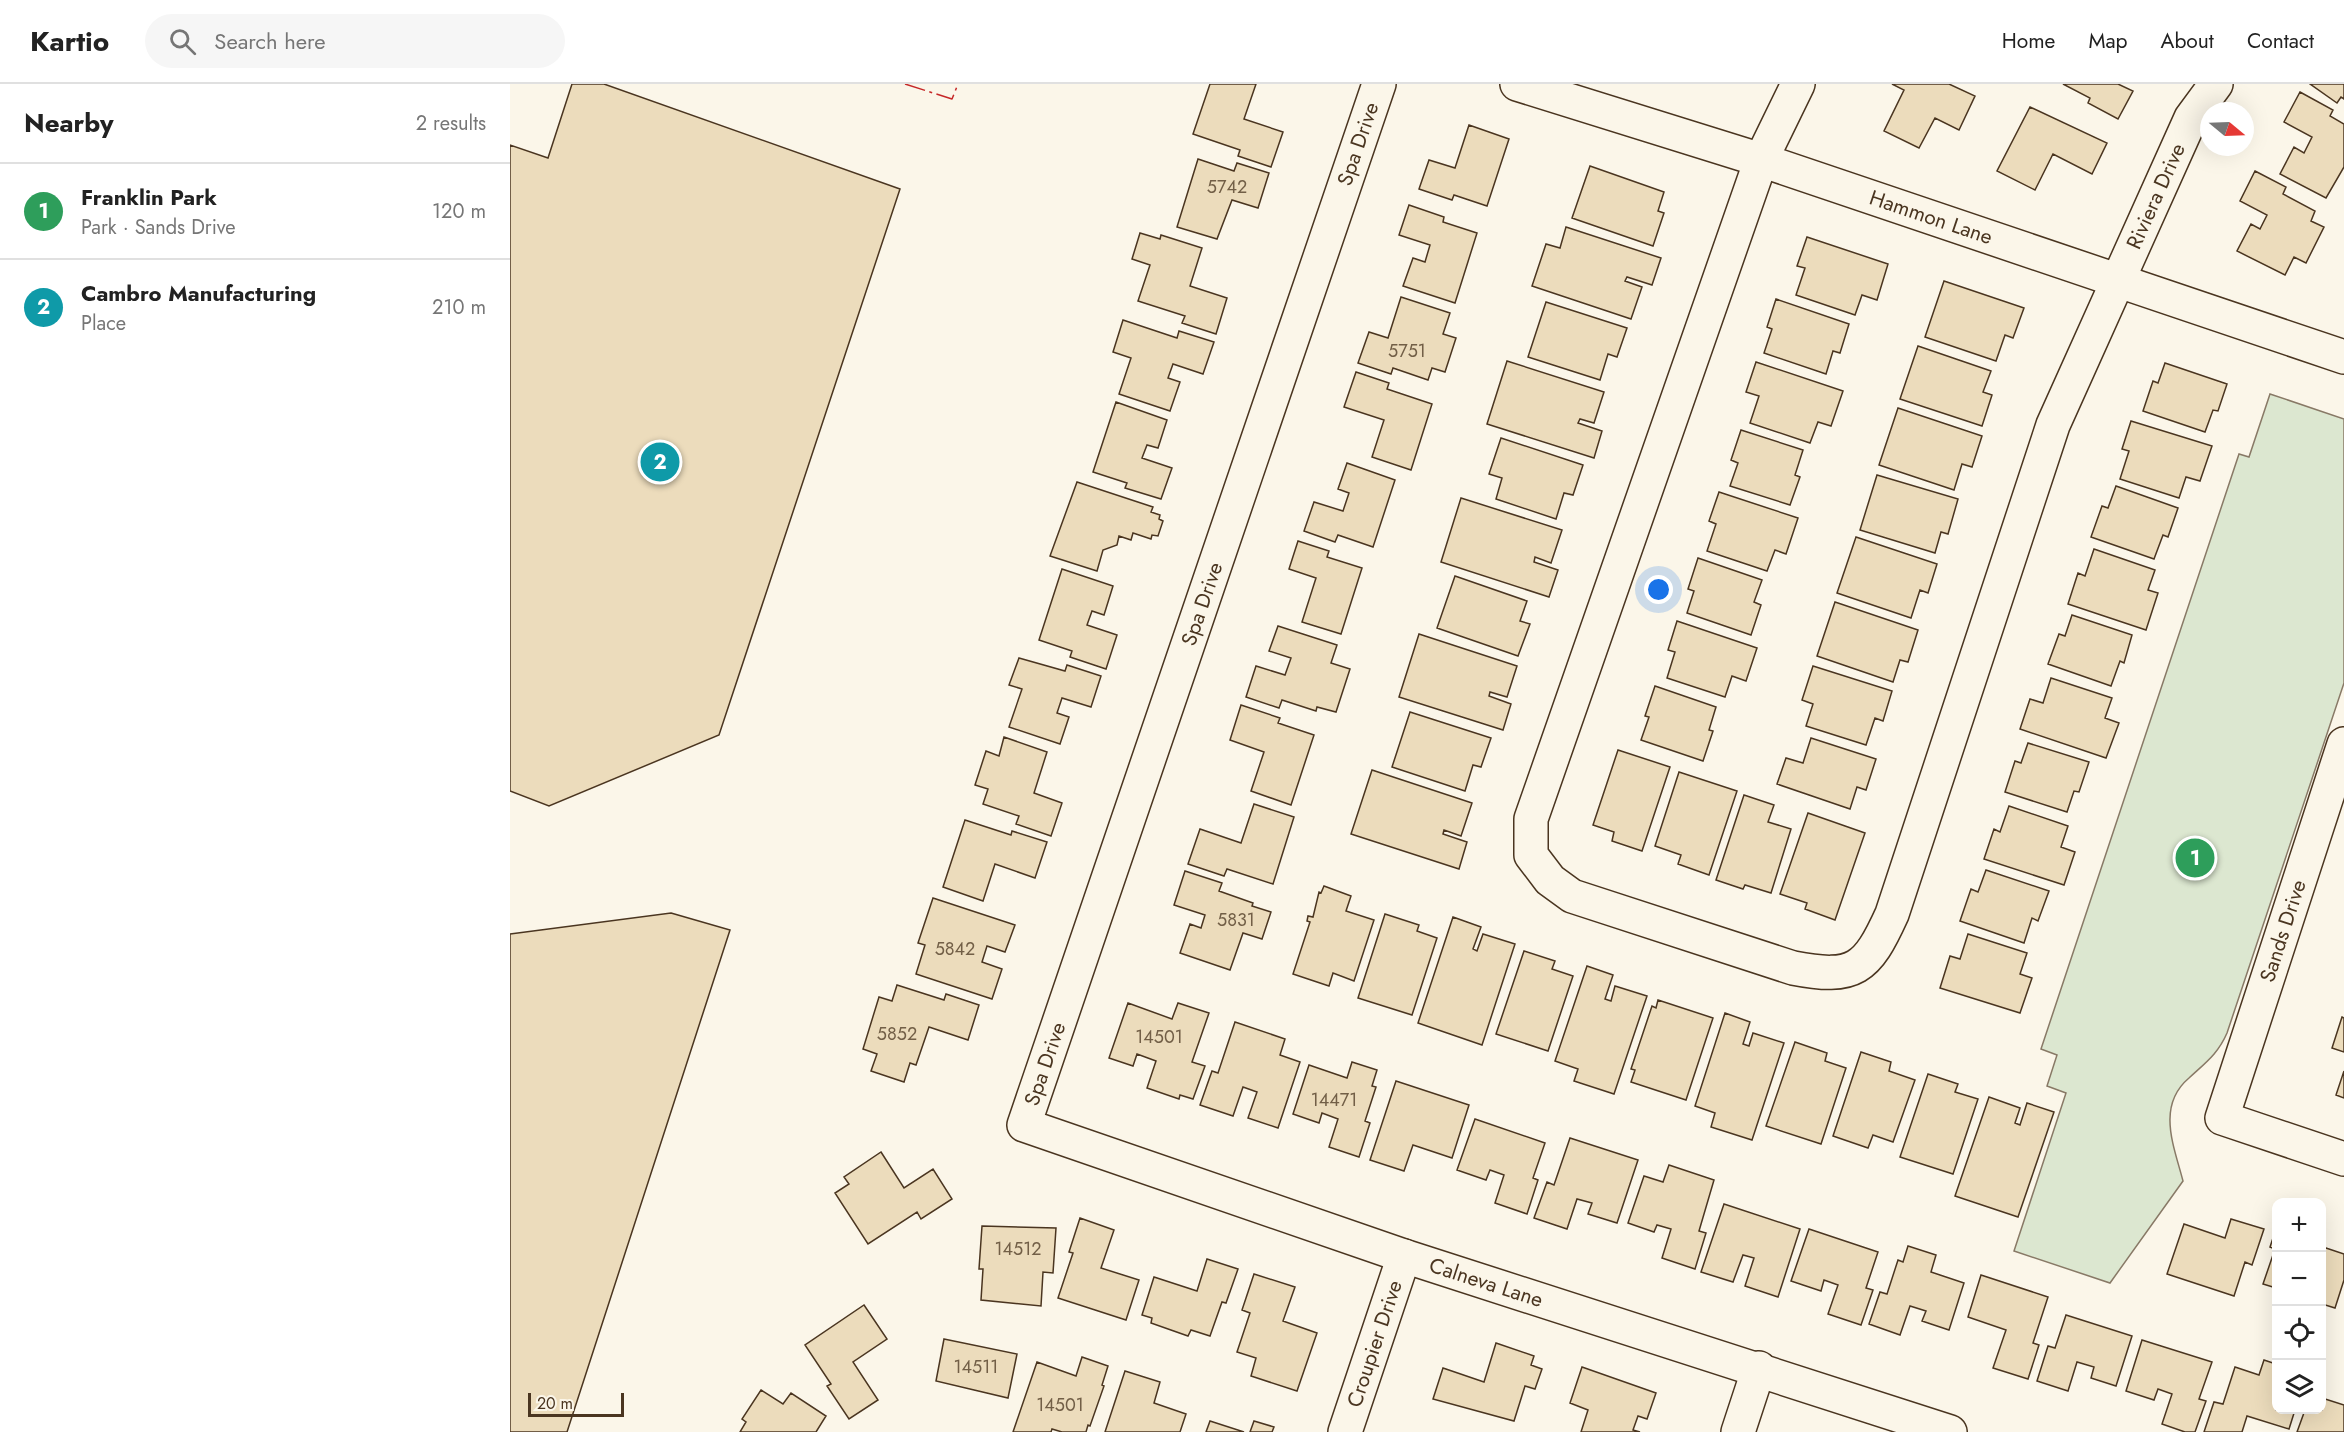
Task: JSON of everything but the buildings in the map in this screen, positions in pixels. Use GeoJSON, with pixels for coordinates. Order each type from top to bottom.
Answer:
{"type":"FeatureCollection","features":[{"type":"Feature","properties":{"kind":"street","name":"Spa Drive"},"geometry":{"type":"LineString","coordinates":[[1024,1125],[1379,84]]}},
{"type":"Feature","properties":{"kind":"street","name":"Hammon Lane"},"geometry":{"type":"LineString","coordinates":[[1516,84],[1761,160],[2344,357]]}},
{"type":"Feature","properties":{"kind":"street","name":"Riviera Drive"},"geometry":{"type":"LineString","coordinates":[[1798,84],[1761,160],[1531,819],[1531,855],[1550,880],[1572,896],[1793,968],[1822,974],[1849,972],[1876,949],[1892,914],[2053,424],[2120,281],[2191,118],[2216,84]]}},
{"type":"Feature","properties":{"kind":"street","name":"Sands Drive"},"geometry":{"type":"LineString","coordinates":[[2343,752],[2222,1118],[2344,1159]]}},
{"type":"Feature","properties":{"kind":"street","name":"Calneva Lane"},"geometry":{"type":"LineString","coordinates":[[1024,1125],[1404,1256],[1759,1368],[1950,1432]]}},
{"type":"Feature","properties":{"kind":"street","name":"Croupier Drive"},"geometry":{"type":"LineString","coordinates":[[1345,1432],[1404,1256]]}},
{"type":"Feature","properties":{"kind":"street"},"geometry":{"type":"LineString","coordinates":[[1738,1432],[1759,1368]]}},
{"type":"Feature","properties":{"kind":"green space"},"geometry":{"type":"Polygon","coordinates":[[[2270,394],[2344,419],[2344,683],[2227,1033],[2215,1053],[2179,1089],[2173,1101],[2170,1127],[2183,1181],[2110,1283],[2014,1251],[2066,1093],[2047,1086],[2057,1055],[2041,1049],[2239,454],[2249,457],[2270,394]]]}},
{"type":"Feature","properties":{"kind":"power"},"geometry":{"type":"LineString","coordinates":[[905,84],[952,99],[958,84]]}},
{"type":"Feature","properties":{"kind":"place","name":"Cambro Manufacturing"},"geometry":{"type":"Point","coordinates":[660,462]}},
{"type":"Feature","properties":{"kind":"place","name":"Franklin Park"},"geometry":{"type":"Point","coordinates":[2195,858]}}]}
